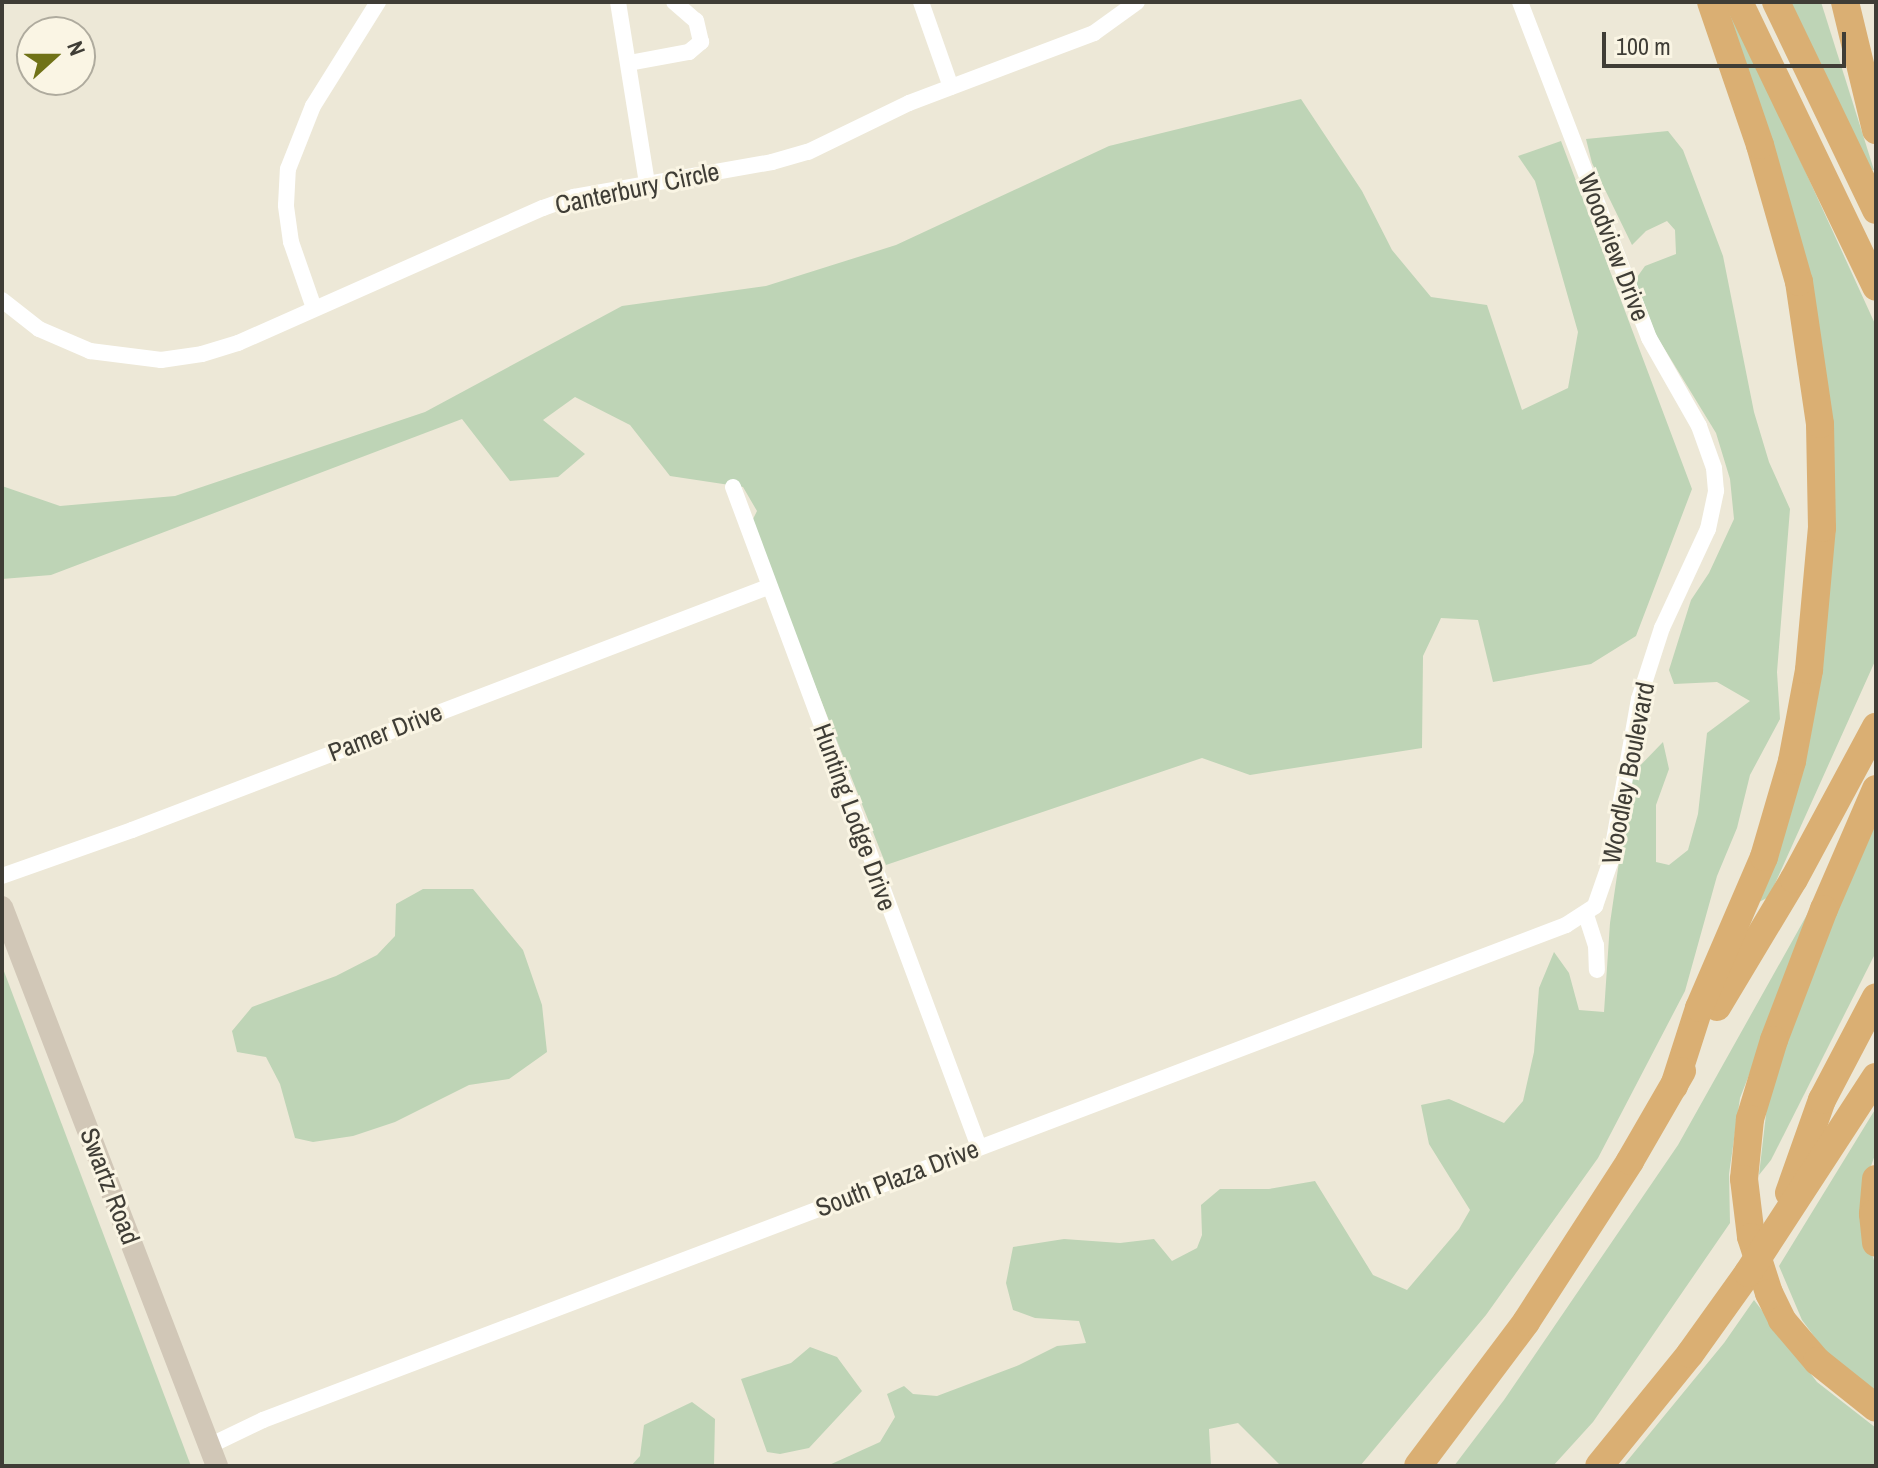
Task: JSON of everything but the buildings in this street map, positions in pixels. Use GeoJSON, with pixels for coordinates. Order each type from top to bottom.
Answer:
{"type":"FeatureCollection","features":[{"type":"Feature","properties":{"kind":"highway"},"geometry":{"type":"LineString","coordinates":[[1674,1086],[1699,1008],[1764,857],[1792,761],[1809,670],[1822,541],[1818,410],[1799,282],[1760,145],[1711,2]]}},
{"type":"Feature","properties":{"kind":"highway"},"geometry":{"type":"LineString","coordinates":[[1739,2],[1876,287]]}},
{"type":"Feature","properties":{"kind":"highway"},"geometry":{"type":"LineString","coordinates":[[1776,2],[1876,210]]}},
{"type":"Feature","properties":{"kind":"highway"},"geometry":{"type":"LineString","coordinates":[[1845,2],[1876,130]]}},
{"type":"Feature","properties":{"kind":"highway"},"geometry":{"type":"LineString","coordinates":[[1418,1466],[1526,1322],[1614,1187],[1794,879],[1876,727]]}},
{"type":"Feature","properties":{"kind":"highway"},"geometry":{"type":"LineString","coordinates":[[1876,789],[1824,909],[1774,1040],[1750,1119],[1744,1179],[1751,1237],[1769,1293],[1798,1342],[1876,1408]]}},
{"type":"Feature","properties":{"kind":"highway"},"geometry":{"type":"LineString","coordinates":[[1774,1236],[1822,1100],[1876,997]]}},
{"type":"Feature","properties":{"kind":"highway"},"geometry":{"type":"LineString","coordinates":[[1599,1466],[1690,1354],[1774,1236],[1876,1077]]}},
{"type":"Feature","properties":{"kind":"highway"},"geometry":{"type":"LineString","coordinates":[[1876,1179],[1873,1214],[1876,1243]]}},
{"type":"Feature","properties":{"kind":"street"},"geometry":{"type":"LineString","coordinates":[[314,308],[289,233],[286,205],[288,169],[313,106],[378,2]]}},
{"type":"Feature","properties":{"kind":"street"},"geometry":{"type":"LineString","coordinates":[[618,2],[647,183]]}},
{"type":"Feature","properties":{"kind":"street"},"geometry":{"type":"LineString","coordinates":[[629,63],[689,52],[701,42],[696,21],[674,2]]}},
{"type":"Feature","properties":{"kind":"street"},"geometry":{"type":"LineString","coordinates":[[921,2],[951,87]]}},
{"type":"Feature","properties":{"kind":"street","name":"Canterbury Circle"},"geometry":{"type":"LineString","coordinates":[[2,300],[39,329],[90,351],[161,360],[227,347],[543,208],[647,183],[793,157],[951,87],[1094,33],[1137,2]]}},
{"type":"Feature","properties":{"kind":"street","name":"Woodview Drive"},"geometry":{"type":"LineString","coordinates":[[1520,2],[1649,338],[1708,447],[1715,486]]}},
{"type":"Feature","properties":{"kind":"street","name":"Woodley Boulevard"},"geometry":{"type":"LineString","coordinates":[[1586,915],[1595,906],[1607,875],[1639,699],[1662,628],[1708,529],[1715,486]]}},
{"type":"Feature","properties":{"kind":"street","name":"Hunting Lodge Drive"},"geometry":{"type":"LineString","coordinates":[[733,487],[979,1147]]}},
{"type":"Feature","properties":{"kind":"street","name":"Pamer Drive"},"geometry":{"type":"LineString","coordinates":[[2,876],[132,830],[768,587]]}},
{"type":"Feature","properties":{"kind":"street","name":"Swartz Road"},"geometry":{"type":"LineString","coordinates":[[2,907],[213,1456]]}},
{"type":"Feature","properties":{"kind":"street"},"geometry":{"type":"LineString","coordinates":[[1586,915],[1596,945],[1597,970]]}},
{"type":"Feature","properties":{"kind":"street","name":"South Plaza Drive"},"geometry":{"type":"LineString","coordinates":[[213,1456],[263,1420],[1586,915]]}},
{"type":"Feature","properties":{"kind":"green space"},"geometry":{"type":"Polygon","coordinates":[[[1719,2],[1728,2],[1876,326],[1876,659],[1769,897],[1753,905],[1806,723],[1826,410],[1719,2]]]}},
{"type":"Feature","properties":{"kind":"green space"},"geometry":{"type":"Polygon","coordinates":[[[1785,2],[1821,2],[1874,170],[1863,169],[1785,2]]]}},
{"type":"Feature","properties":{"kind":"green space"},"geometry":{"type":"Polygon","coordinates":[[[1301,99],[1362,191],[1392,250],[1431,297],[1487,305],[1522,410],[1568,388],[1578,332],[1535,181],[1518,156],[1561,141],[1692,489],[1636,636],[1591,664],[1493,682],[1478,620],[1441,618],[1423,656],[1422,748],[1250,775],[1202,758],[886,865],[751,523],[757,511],[743,487],[670,476],[630,425],[575,397],[543,420],[585,454],[558,477],[510,481],[462,419],[51,575],[2,579],[2,486],[60,506],[175,496],[425,412],[622,306],[766,286],[896,245],[1109,146],[1301,99]]]}},
{"type":"Feature","properties":{"kind":"green space"},"geometry":{"type":"Polygon","coordinates":[[[1668,131],[1683,150],[1723,256],[1754,412],[1769,462],[1790,509],[1777,672],[1780,719],[1750,775],[1737,828],[1717,876],[1685,991],[1598,1158],[1486,1315],[1360,1466],[1281,1466],[1238,1423],[1209,1429],[1211,1466],[827,1466],[880,1442],[895,1417],[887,1394],[904,1386],[913,1394],[937,1396],[1019,1365],[1057,1346],[1086,1343],[1079,1321],[1035,1318],[1013,1310],[1006,1283],[1013,1247],[1064,1239],[1120,1243],[1154,1239],[1172,1261],[1197,1248],[1202,1235],[1201,1205],[1220,1189],[1269,1189],[1315,1181],[1373,1275],[1407,1290],[1459,1229],[1470,1210],[1429,1144],[1421,1105],[1449,1099],[1504,1123],[1523,1101],[1534,1052],[1539,988],[1554,952],[1569,973],[1579,1010],[1604,1012],[1610,923],[1632,774],[1663,742],[1669,769],[1656,805],[1656,862],[1669,865],[1688,850],[1698,814],[1707,733],[1750,701],[1717,682],[1674,684],[1669,670],[1691,600],[1709,573],[1734,519],[1730,479],[1716,433],[1656,335],[1635,280],[1645,266],[1676,254],[1675,230],[1667,221],[1646,231],[1632,245],[1592,163],[1586,139],[1668,131]]]}},
{"type":"Feature","properties":{"kind":"green space"},"geometry":{"type":"Polygon","coordinates":[[[1876,823],[1876,952],[1771,1160],[1759,1175],[1768,1097],[1809,968],[1876,823]]]}},
{"type":"Feature","properties":{"kind":"green space"},"geometry":{"type":"Polygon","coordinates":[[[1823,886],[1740,1098],[1729,1174],[1730,1223],[1593,1422],[1553,1466],[1454,1466],[1504,1400],[1678,1145],[1823,886]]]}},
{"type":"Feature","properties":{"kind":"green space"},"geometry":{"type":"Polygon","coordinates":[[[423,889],[473,889],[523,950],[542,1005],[547,1052],[509,1079],[469,1085],[395,1122],[353,1136],[313,1142],[295,1138],[280,1084],[266,1057],[237,1052],[232,1031],[252,1007],[336,976],[377,955],[395,936],[396,904],[423,889]]]}},
{"type":"Feature","properties":{"kind":"green space"},"geometry":{"type":"Polygon","coordinates":[[[2,966],[191,1466],[2,1466],[2,966]]]}},
{"type":"Feature","properties":{"kind":"green space"},"geometry":{"type":"Polygon","coordinates":[[[1876,1108],[1876,1152],[1871,1166],[1866,1234],[1876,1267],[1876,1397],[1843,1375],[1802,1320],[1779,1266],[1876,1108]]]}},
{"type":"Feature","properties":{"kind":"green space"},"geometry":{"type":"Polygon","coordinates":[[[1754,1300],[1817,1382],[1876,1428],[1876,1466],[1623,1466],[1724,1343],[1754,1300]]]}},
{"type":"Feature","properties":{"kind":"green space"},"geometry":{"type":"Polygon","coordinates":[[[810,1347],[837,1357],[862,1391],[809,1448],[780,1454],[767,1452],[741,1379],[791,1363],[810,1347]]]}},
{"type":"Feature","properties":{"kind":"green space"},"geometry":{"type":"Polygon","coordinates":[[[692,1402],[715,1419],[714,1466],[631,1466],[640,1456],[644,1425],[692,1402]]]}}]}
